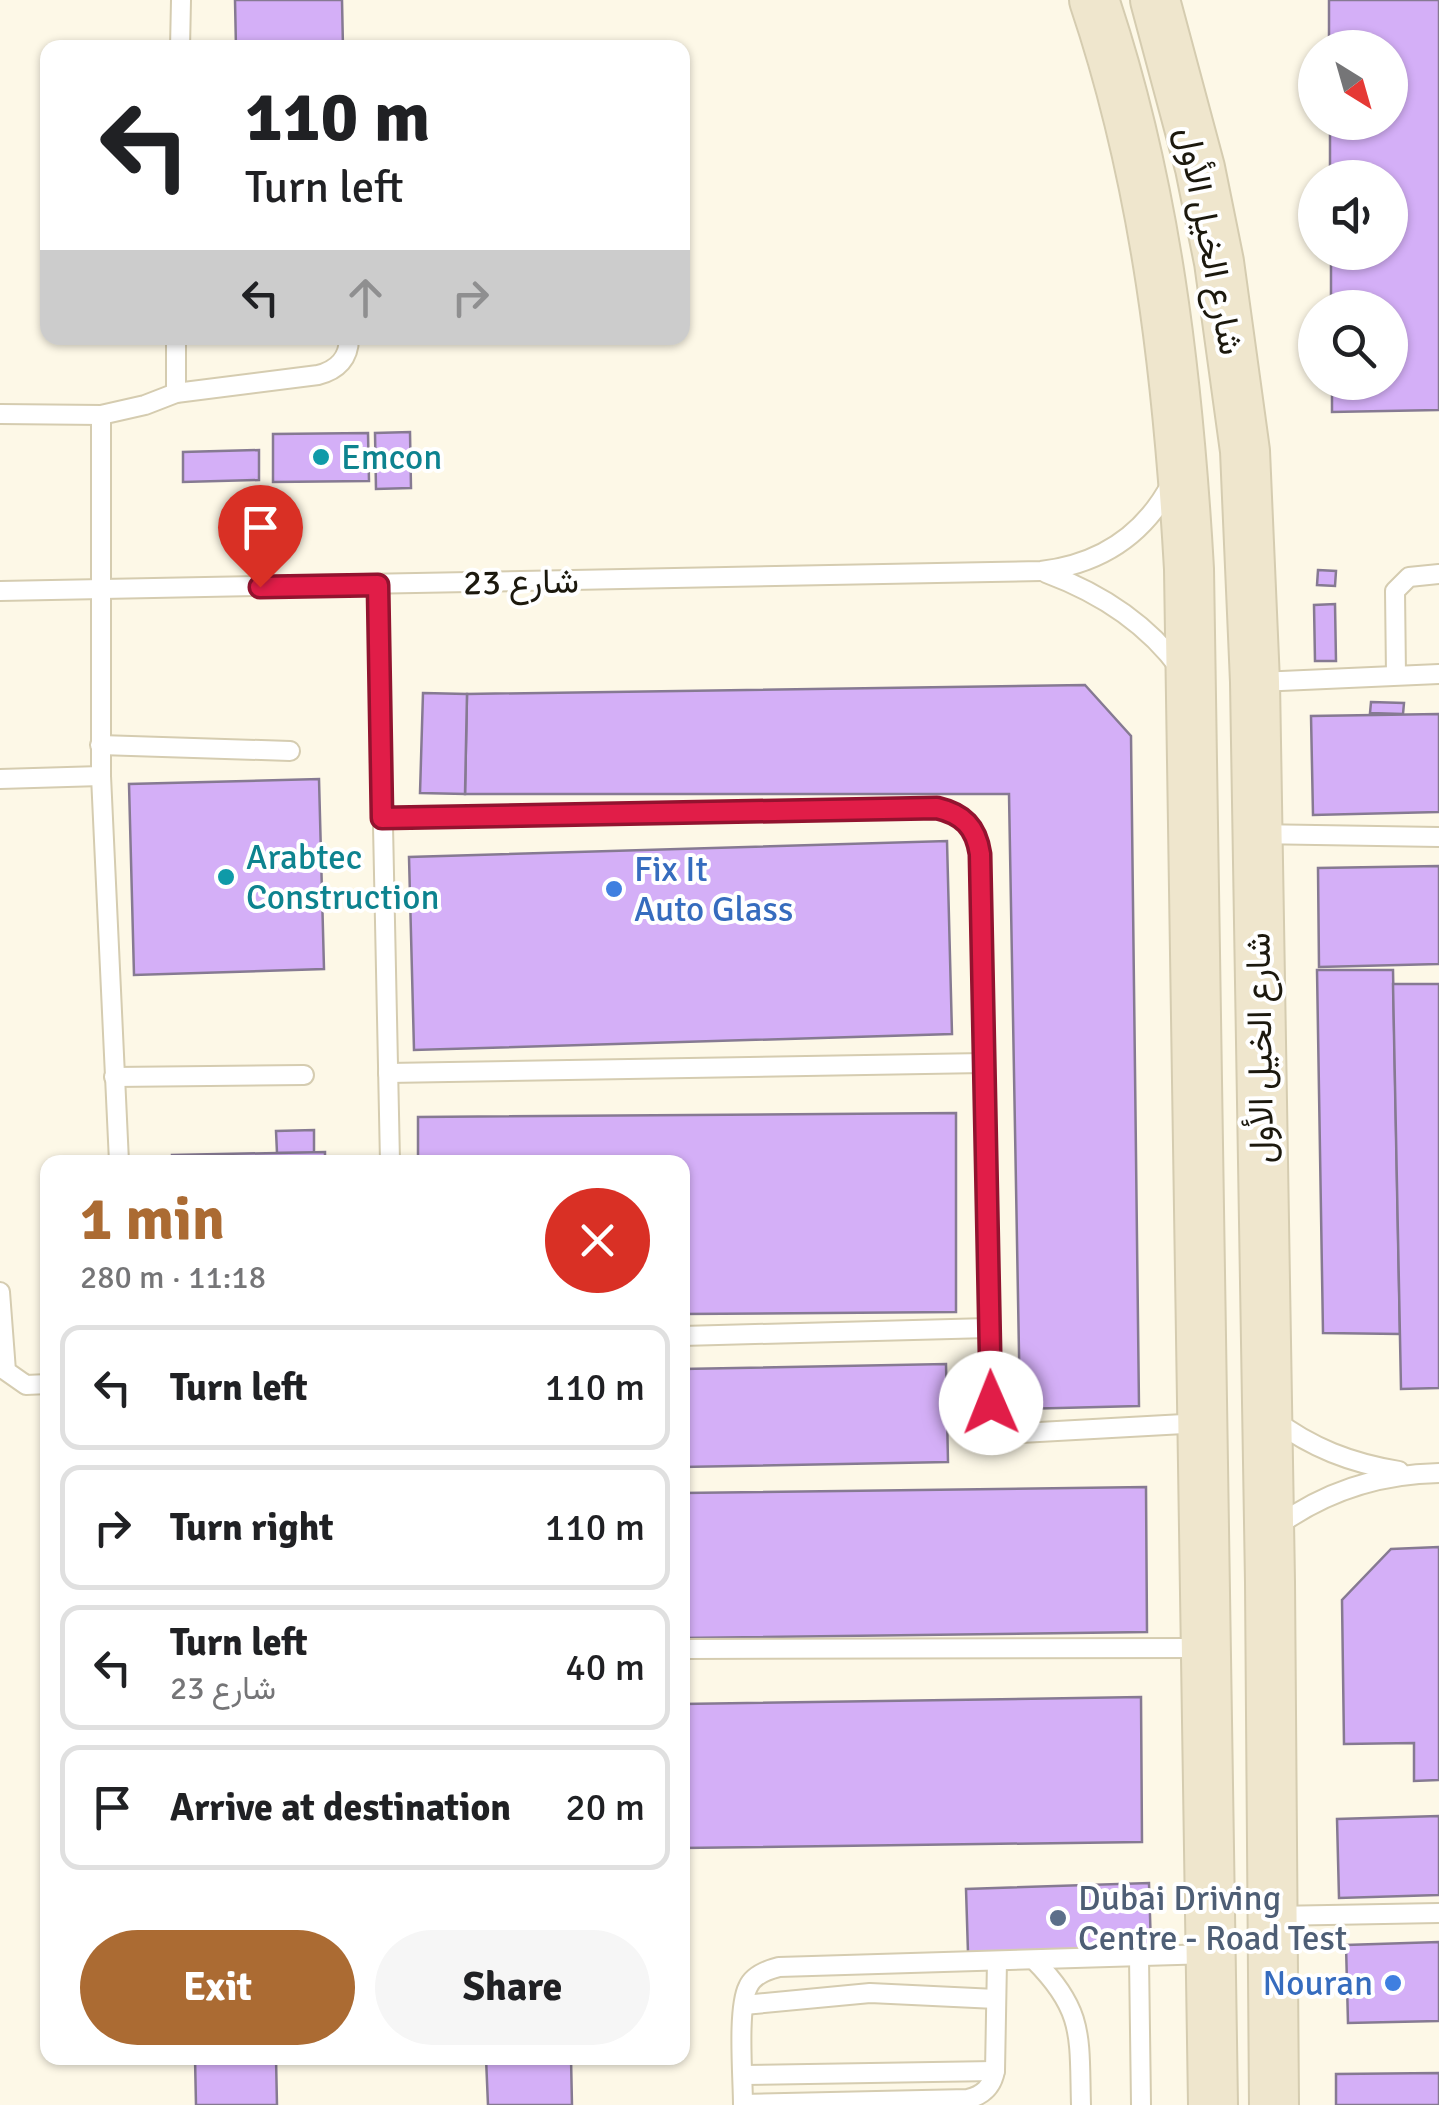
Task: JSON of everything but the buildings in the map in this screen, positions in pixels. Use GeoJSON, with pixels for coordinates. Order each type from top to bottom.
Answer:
{"type":"FeatureCollection","features":[{"type":"Feature","properties":{"kind":"main road","name":"شارع الخيل الأول"},"geometry":{"type":"LineString","coordinates":[[1094,0],[1144,182],[1170,345],[1189,569],[1213,2105]]}},
{"type":"Feature","properties":{"kind":"main road","name":"شارع الخيل الأول"},"geometry":{"type":"LineString","coordinates":[[1154,0],[1200,168],[1234,356],[1245,451],[1255,682],[1274,2105]]}},
{"type":"Feature","properties":{"kind":"lane"},"geometry":{"type":"LineString","coordinates":[[180,40],[181,0]]}},
{"type":"Feature","properties":{"kind":"lane"},"geometry":{"type":"LineString","coordinates":[[176,345],[176,393]]}},
{"type":"Feature","properties":{"kind":"lane"},"geometry":{"type":"LineString","coordinates":[[0,414],[102,415],[176,393],[329,372],[346,356],[348,345]]}},
{"type":"Feature","properties":{"kind":"lane"},"geometry":{"type":"LineString","coordinates":[[102,415],[100,746],[118,1155]]}},
{"type":"Feature","properties":{"kind":"lane","name":"شارع 23"},"geometry":{"type":"LineString","coordinates":[[0,591],[1041,572],[1087,562],[1127,540],[1162,501],[1182,454]]}},
{"type":"Feature","properties":{"kind":"lane","name":"شارع 23"},"geometry":{"type":"LineString","coordinates":[[1041,572],[1085,589],[1126,614],[1172,658],[1190,684]]}},
{"type":"Feature","properties":{"kind":"lane"},"geometry":{"type":"LineString","coordinates":[[1396,675],[1396,591],[1409,576],[1439,574]]}},
{"type":"Feature","properties":{"kind":"lane"},"geometry":{"type":"LineString","coordinates":[[378,585],[390,1155]]}},
{"type":"Feature","properties":{"kind":"lane"},"geometry":{"type":"LineString","coordinates":[[1255,682],[1439,674]]}},
{"type":"Feature","properties":{"kind":"lane"},"geometry":{"type":"LineString","coordinates":[[100,746],[290,751]]}},
{"type":"Feature","properties":{"kind":"lane"},"geometry":{"type":"LineString","coordinates":[[0,779],[101,776]]}},
{"type":"Feature","properties":{"kind":"lane"},"geometry":{"type":"LineString","coordinates":[[382,818],[937,808],[965,819],[973,829],[980,854],[991,1403],[1011,1430],[1032,1433],[1202,1424]]}},
{"type":"Feature","properties":{"kind":"lane"},"geometry":{"type":"LineString","coordinates":[[1256,834],[1439,837]]}},
{"type":"Feature","properties":{"kind":"lane"},"geometry":{"type":"LineString","coordinates":[[388,1072],[984,1063]]}},
{"type":"Feature","properties":{"kind":"lane"},"geometry":{"type":"LineString","coordinates":[[114,1077],[304,1075]]}},
{"type":"Feature","properties":{"kind":"lane"},"geometry":{"type":"LineString","coordinates":[[0,1292],[6,1371],[26,1385],[40,1384]]}},
{"type":"Feature","properties":{"kind":"lane"},"geometry":{"type":"LineString","coordinates":[[690,1336],[989,1328]]}},
{"type":"Feature","properties":{"kind":"lane"},"geometry":{"type":"LineString","coordinates":[[1267,1414],[1290,1432],[1340,1458],[1414,1474]]}},
{"type":"Feature","properties":{"kind":"lane"},"geometry":{"type":"LineString","coordinates":[[1269,1532],[1318,1500],[1345,1489],[1414,1474],[1439,1473]]}},
{"type":"Feature","properties":{"kind":"lane"},"geometry":{"type":"LineString","coordinates":[[690,1649],[1206,1648]]}},
{"type":"Feature","properties":{"kind":"lane"},"geometry":{"type":"LineString","coordinates":[[1272,1916],[1439,1914]]}},
{"type":"Feature","properties":{"kind":"lane"},"geometry":{"type":"LineString","coordinates":[[997,1961],[995,2071],[987,2090],[968,2100],[743,2104],[744,2004],[748,1987],[756,1977],[780,1967],[1210,1954]]}},
{"type":"Feature","properties":{"kind":"lane"},"geometry":{"type":"LineString","coordinates":[[1138,1957],[1141,2105]]}},
{"type":"Feature","properties":{"kind":"lane"},"geometry":{"type":"LineString","coordinates":[[1034,1960],[1058,1984],[1076,2019],[1080,2105]]}},
{"type":"Feature","properties":{"kind":"lane"},"geometry":{"type":"LineString","coordinates":[[744,2004],[870,1993],[996,1999]]}},
{"type":"Feature","properties":{"kind":"lane"},"geometry":{"type":"LineString","coordinates":[[743,2075],[995,2071]]}},
{"type":"Feature","properties":{"kind":"place","name":"Emcon"},"geometry":{"type":"Point","coordinates":[321,457]}},
{"type":"Feature","properties":{"kind":"place","name":"Arabtec Construction"},"geometry":{"type":"Point","coordinates":[226,877]}},
{"type":"Feature","properties":{"kind":"place","name":"Fix It Auto Glass"},"geometry":{"type":"Point","coordinates":[614,889]}},
{"type":"Feature","properties":{"kind":"place","name":"Dubai Driving Centre - Road Test"},"geometry":{"type":"Point","coordinates":[1058,1918]}},
{"type":"Feature","properties":{"kind":"place","name":"Nouran"},"geometry":{"type":"Point","coordinates":[1393,1983]}},
{"type":"Feature","properties":{"kind":"route"},"geometry":{"type":"LineString","coordinates":[[260,587],[378,585],[382,818],[937,808],[965,819],[978,840],[980,854],[991,1403]]}}]}
